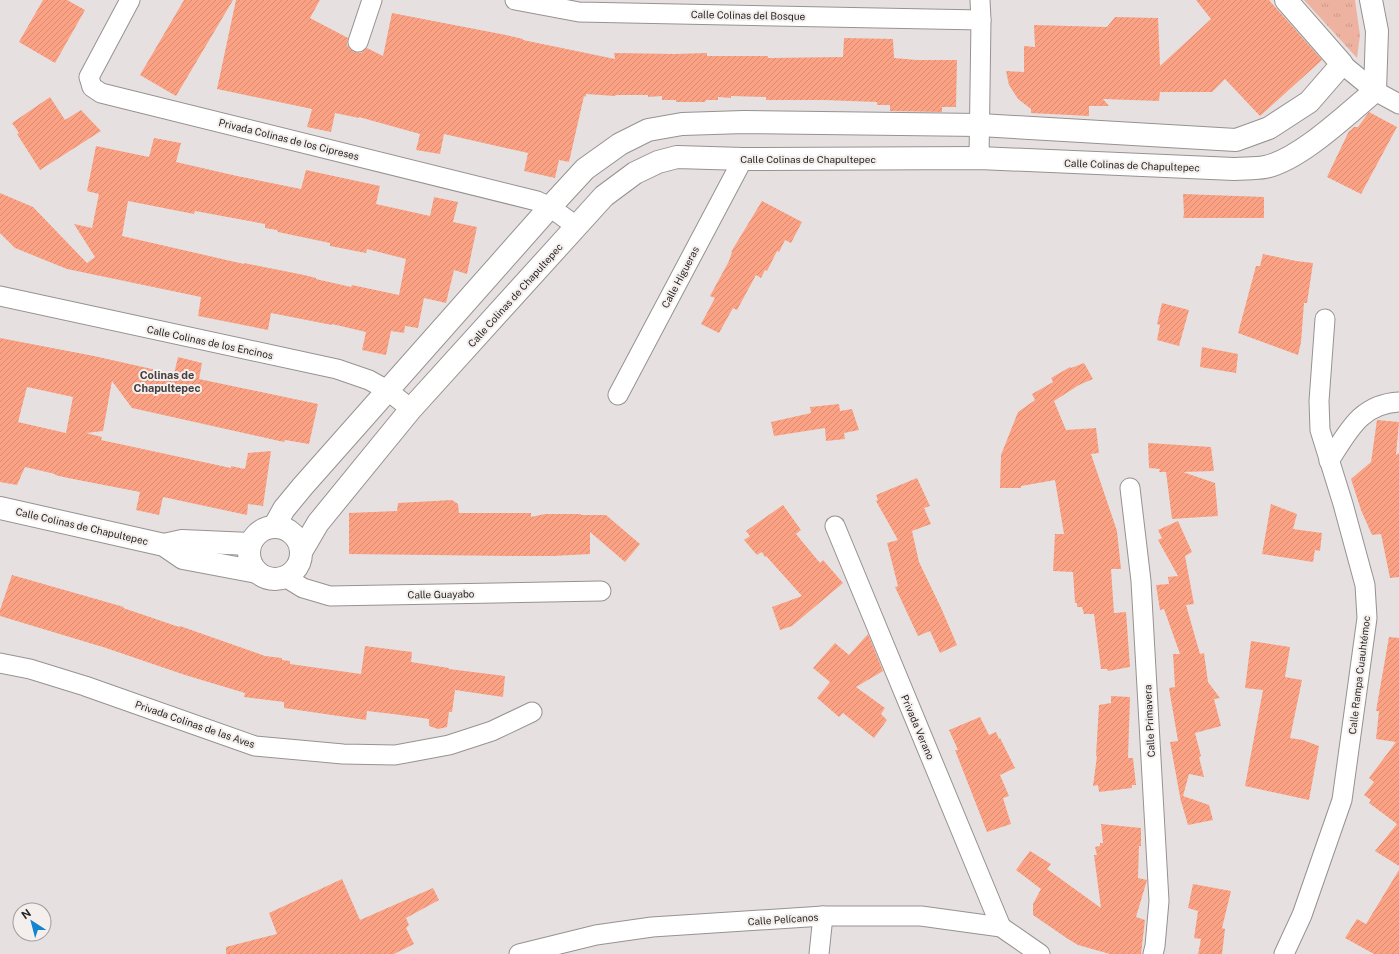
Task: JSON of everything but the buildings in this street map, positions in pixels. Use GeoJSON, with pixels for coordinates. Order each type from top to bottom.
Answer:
{"type":"FeatureCollection","features":[{"type":"Feature","properties":{"kind":"street","name":"Privada Colinas de los Cipreses"},"geometry":{"type":"LineString","coordinates":[[130,0],[89,77],[92,87],[101,93],[537,200],[550,207],[576,226]]}},
{"type":"Feature","properties":{"kind":"street"},"geometry":{"type":"LineString","coordinates":[[358,42],[372,0]]}},
{"type":"Feature","properties":{"kind":"street","name":"Calle Colinas del Bosque"},"geometry":{"type":"LineString","coordinates":[[515,0],[579,12],[981,20]]}},
{"type":"Feature","properties":{"kind":"street"},"geometry":{"type":"LineString","coordinates":[[979,158],[980,0]]}},
{"type":"Feature","properties":{"kind":"street"},"geometry":{"type":"LineString","coordinates":[[1286,0],[1342,64],[1375,91],[1399,104]]}},
{"type":"Feature","properties":{"kind":"street"},"geometry":{"type":"LineString","coordinates":[[1370,0],[1377,31],[1375,91]]}},
{"type":"Feature","properties":{"kind":"street"},"geometry":{"type":"LineString","coordinates":[[274,527],[284,509],[303,486],[585,169],[620,144],[648,130],[682,124],[744,122],[980,125],[1236,140],[1269,128],[1309,102],[1342,64]]}},
{"type":"Feature","properties":{"kind":"street","name":"Calle Colinas de Chapultepec"},"geometry":{"type":"LineString","coordinates":[[301,552],[318,523],[411,409],[576,226],[604,196],[635,173],[658,162],[677,157],[743,159],[979,158],[1234,169],[1264,167],[1286,160],[1314,141],[1375,91]]}},
{"type":"Feature","properties":{"kind":"street","name":"Calle Higueras"},"geometry":{"type":"LineString","coordinates":[[618,395],[743,159]]}},
{"type":"Feature","properties":{"kind":"street","name":"Calle Colinas de los Encinos"},"geometry":{"type":"LineString","coordinates":[[0,296],[337,369],[369,380],[387,390],[411,409]]}},
{"type":"Feature","properties":{"kind":"street","name":"Calle Rampa Cuauhtémoc"},"geometry":{"type":"LineString","coordinates":[[1284,954],[1302,915],[1342,800],[1367,618],[1365,585],[1345,511],[1320,430],[1319,401],[1325,319]]}},
{"type":"Feature","properties":{"kind":"street"},"geometry":{"type":"LineString","coordinates":[[1329,461],[1354,423],[1370,410],[1389,403],[1399,402]]}},
{"type":"Feature","properties":{"kind":"street","name":"Calle Primavera"},"geometry":{"type":"LineString","coordinates":[[1130,488],[1141,581],[1159,901],[1153,954]]}},
{"type":"Feature","properties":{"kind":"street","name":"Calle Colinas de Chapultepec"},"geometry":{"type":"LineString","coordinates":[[0,508],[164,545],[183,558],[257,572]]}},
{"type":"Feature","properties":{"kind":"street","name":"Privada Verano"},"geometry":{"type":"LineString","coordinates":[[835,526],[1001,927]]}},
{"type":"Feature","properties":{"kind":"street"},"geometry":{"type":"LineString","coordinates":[[274,527],[284,529],[293,534],[299,542],[301,552],[299,562],[294,571],[286,577],[276,580],[266,578],[257,572],[251,564],[248,554],[250,544],[256,536],[264,530],[274,527]]}},
{"type":"Feature","properties":{"kind":"street","name":"Calle Colinas de Chapultepec"},"geometry":{"type":"LineString","coordinates":[[164,545],[182,541],[250,544]]}},
{"type":"Feature","properties":{"kind":"street","name":"Calle Guayabo"},"geometry":{"type":"LineString","coordinates":[[286,577],[303,588],[330,596],[601,591]]}},
{"type":"Feature","properties":{"kind":"street","name":"Privada Colinas de las Aves"},"geometry":{"type":"LineString","coordinates":[[0,663],[30,669],[85,686],[254,746],[343,754],[395,755],[449,745],[492,731],[532,712]]}},
{"type":"Feature","properties":{"kind":"street"},"geometry":{"type":"LineString","coordinates":[[819,954],[823,916]]}},
{"type":"Feature","properties":{"kind":"street","name":"Calle Pelícanos"},"geometry":{"type":"LineString","coordinates":[[520,954],[596,935],[652,927],[823,916],[921,916],[1001,927],[1024,948],[1040,954]]}},
{"type":"Feature","properties":{"kind":"green space"},"geometry":{"type":"Polygon","coordinates":[[[1304,0],[1355,0],[1360,35],[1357,58],[1304,0]]]}},
{"type":"Feature","properties":{"kind":"district","name":"Colinas de Chapultepec"},"geometry":{"type":"Point","coordinates":[167,381]}}]}
